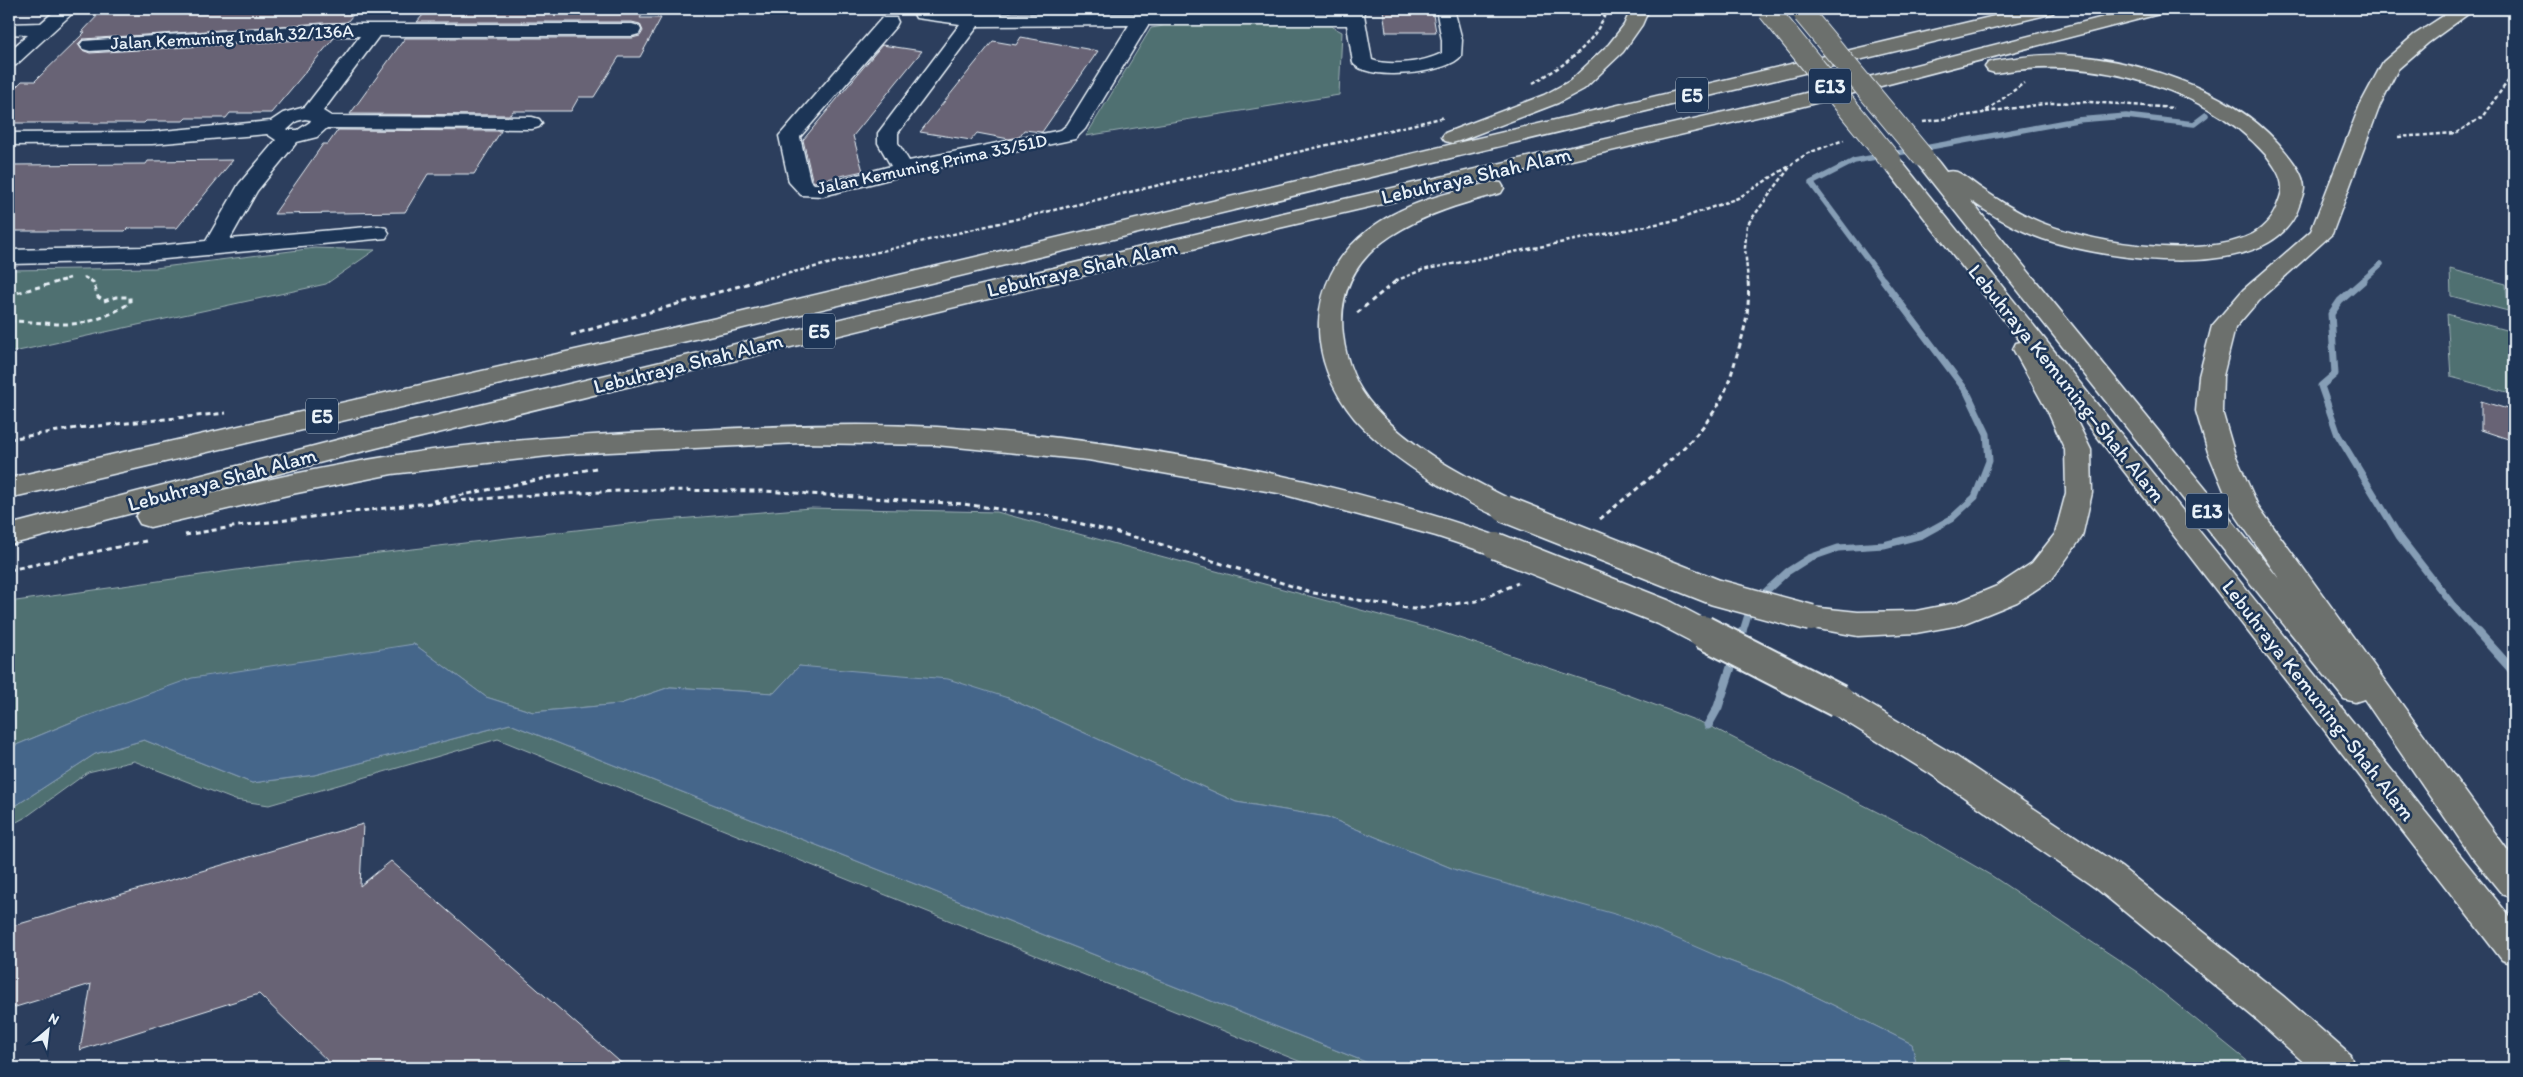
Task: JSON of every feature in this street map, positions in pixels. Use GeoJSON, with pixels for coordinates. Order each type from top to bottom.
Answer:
{"type":"FeatureCollection","features":[{"type":"Feature","properties":{"kind":"highway"},"geometry":{"type":"LineString","coordinates":[[1388,165],[1500,117],[1533,108],[1560,97],[1579,84],[1604,62],[1624,38],[1640,9]]}},
{"type":"Feature","properties":{"kind":"highway"},"geometry":{"type":"LineString","coordinates":[[1994,20],[2022,9]]}},
{"type":"Feature","properties":{"kind":"highway","name":"Lebuhraya Shah Alam"},"geometry":{"type":"LineString","coordinates":[[9,488],[743,320],[2046,9]]}},
{"type":"Feature","properties":{"kind":"highway","name":"Lebuhraya Shah Alam"},"geometry":{"type":"LineString","coordinates":[[9,535],[393,435],[1240,230],[1796,102],[2156,9]]}},
{"type":"Feature","properties":{"kind":"highway"},"geometry":{"type":"LineString","coordinates":[[2466,9],[2421,39],[2390,66],[2370,105],[2321,234],[2251,295],[2224,326],[2211,376],[2208,411],[2221,452],[2246,510],[2505,872]]}},
{"type":"Feature","properties":{"kind":"highway","name":"Lebuhraya Kemuning–Shah Alam"},"geometry":{"type":"LineString","coordinates":[[1768,10],[2082,399],[2514,948]]}},
{"type":"Feature","properties":{"kind":"highway","name":"Lebuhraya Kemuning–Shah Alam"},"geometry":{"type":"LineString","coordinates":[[1802,11],[2240,551],[2505,872]]}},
{"type":"Feature","properties":{"kind":"highway"},"geometry":{"type":"LineString","coordinates":[[1914,72],[1975,70],[2024,62],[2055,60],[2102,66],[2161,82],[2219,106],[2249,126],[2269,144],[2288,170],[2293,189],[2288,214],[2272,230],[2254,243],[2228,250],[2184,255],[2138,253],[2095,246],[2052,235],[2025,224],[1987,203],[1923,158]]}},
{"type":"Feature","properties":{"kind":"highway"},"geometry":{"type":"LineString","coordinates":[[1633,139],[1564,170],[1485,190],[1416,213],[1383,230],[1361,250],[1342,276],[1330,314],[1334,356],[1350,392],[1364,412],[1398,446],[1444,477],[1505,509],[1715,592],[1811,618],[1858,624],[1916,622],[1960,614],[2007,594],[2042,571],[2068,537],[2079,493],[2078,450],[2061,412],[2030,360],[2002,302]]}},
{"type":"Feature","properties":{"kind":"highway"},"geometry":{"type":"LineString","coordinates":[[9,545],[84,532],[292,484],[392,465],[566,445],[810,434],[936,436],[1088,451],[1278,482],[1441,527],[1496,546],[1663,612],[1838,701],[1940,763],[2109,878],[2270,1008],[2337,1068]]}},
{"type":"Feature","properties":{"kind":"street"},"geometry":{"type":"LineString","coordinates":[[10,30],[33,9]]}},
{"type":"Feature","properties":{"kind":"street"},"geometry":{"type":"LineString","coordinates":[[9,61],[68,9]]}},
{"type":"Feature","properties":{"kind":"street"},"geometry":{"type":"LineString","coordinates":[[893,15],[914,19],[923,11],[973,20],[1142,19],[1355,14],[1363,64],[1367,67],[1388,68],[1430,64],[1451,56],[1452,40],[1445,9]]}},
{"type":"Feature","properties":{"kind":"street","name":"Jalan Kemuning Prima 33/51D"},"geometry":{"type":"LineString","coordinates":[[893,15],[792,130],[789,136],[789,144],[800,182],[809,190],[823,190],[903,169],[1068,136],[1075,129],[1142,19]]}},
{"type":"Feature","properties":{"kind":"street"},"geometry":{"type":"LineString","coordinates":[[903,169],[888,143],[888,133],[973,20]]}},
{"type":"Feature","properties":{"kind":"street"},"geometry":{"type":"LineString","coordinates":[[10,30],[45,29]]}},
{"type":"Feature","properties":{"kind":"street","name":"Jalan Kemuning Indah 32/136A"},"geometry":{"type":"LineString","coordinates":[[90,44],[148,43],[323,30],[632,30]]}},
{"type":"Feature","properties":{"kind":"street"},"geometry":{"type":"LineString","coordinates":[[9,139],[152,138],[310,132],[316,117],[374,30]]}},
{"type":"Feature","properties":{"kind":"street"},"geometry":{"type":"LineString","coordinates":[[316,117],[532,123]]}},
{"type":"Feature","properties":{"kind":"street"},"geometry":{"type":"LineString","coordinates":[[214,247],[284,132]]}},
{"type":"Feature","properties":{"kind":"street"},"geometry":{"type":"LineString","coordinates":[[9,257],[134,255],[378,234]]}},
{"type":"Feature","properties":{"kind":"path"},"geometry":{"type":"LineString","coordinates":[[1532,83],[1564,63],[1590,40],[1600,25],[1606,9]]}},
{"type":"Feature","properties":{"kind":"path"},"geometry":{"type":"LineString","coordinates":[[2398,136],[2456,132],[2482,117],[2514,72]]}},
{"type":"Feature","properties":{"kind":"path"},"geometry":{"type":"LineString","coordinates":[[1983,112],[2051,103],[2090,102],[2141,104],[2176,108]]}},
{"type":"Feature","properties":{"kind":"path"},"geometry":{"type":"LineString","coordinates":[[570,335],[681,301],[766,278],[1447,116]]}},
{"type":"Feature","properties":{"kind":"path"},"geometry":{"type":"LineString","coordinates":[[1356,313],[1396,280],[1422,270],[1677,220],[1738,198],[1793,163]]}},
{"type":"Feature","properties":{"kind":"path"},"geometry":{"type":"LineString","coordinates":[[9,295],[52,281],[86,277],[93,282],[98,297],[104,301],[116,297],[130,297],[130,303],[113,314],[83,325],[51,325],[31,321],[9,321]]}},
{"type":"Feature","properties":{"kind":"path"},"geometry":{"type":"LineString","coordinates":[[9,439],[77,428],[234,412]]}},
{"type":"Feature","properties":{"kind":"path"},"geometry":{"type":"LineString","coordinates":[[419,504],[603,466]]}},
{"type":"Feature","properties":{"kind":"green space"},"geometry":{"type":"Polygon","coordinates":[[[1164,26],[1331,26],[1342,32],[1339,95],[1086,136],[1151,28],[1164,26]]]}},
{"type":"Feature","properties":{"kind":"green space"},"geometry":{"type":"Polygon","coordinates":[[[315,248],[375,250],[326,284],[9,353],[9,270],[155,268],[315,248]]]}},
{"type":"Feature","properties":{"kind":"green space"},"geometry":{"type":"Polygon","coordinates":[[[2450,269],[2506,284],[2508,311],[2451,296],[2450,269]]]}},
{"type":"Feature","properties":{"kind":"green space"},"geometry":{"type":"Polygon","coordinates":[[[2447,314],[2513,332],[2514,394],[2451,377],[2447,314]]]}},
{"type":"Feature","properties":{"kind":"green space"},"geometry":{"type":"Polygon","coordinates":[[[810,508],[997,512],[1435,630],[1615,690],[1708,725],[1916,832],[1992,876],[2137,972],[2256,1068],[1917,1068],[1912,1044],[1784,981],[1724,959],[1456,870],[1327,817],[1236,802],[1008,698],[799,666],[774,693],[670,687],[620,704],[533,712],[486,697],[414,644],[79,719],[9,748],[9,602],[258,567],[654,521],[810,508]]]}},
{"type":"Feature","properties":{"kind":"green space"},"geometry":{"type":"Polygon","coordinates":[[[510,724],[1381,1068],[1316,1068],[498,739],[269,805],[235,800],[134,761],[88,772],[26,817],[9,826],[9,810],[95,754],[144,740],[252,783],[314,775],[510,724]]]}},
{"type":"Feature","properties":{"kind":"water"},"geometry":{"type":"Polygon","coordinates":[[[414,644],[486,697],[533,712],[620,704],[670,687],[774,693],[799,666],[948,679],[1008,698],[1236,802],[1327,817],[1456,870],[1629,918],[1724,959],[1784,981],[1912,1044],[1917,1068],[1381,1068],[510,724],[314,775],[252,783],[144,740],[95,754],[9,810],[9,748],[79,719],[192,678],[414,644]]]}},
{"type":"Feature","properties":{"kind":"building"},"geometry":{"type":"Polygon","coordinates":[[[358,9],[347,22],[83,39],[78,44],[82,50],[90,53],[334,38],[271,113],[230,113],[226,118],[186,118],[183,121],[146,121],[144,123],[9,123],[9,94],[22,81],[35,81],[85,32],[82,32],[102,11],[358,9]]]}},
{"type":"Feature","properties":{"kind":"building"},"geometry":{"type":"Polygon","coordinates":[[[428,9],[646,9],[640,18],[661,18],[640,57],[619,57],[594,97],[579,97],[571,111],[513,111],[510,115],[350,114],[405,38],[632,38],[640,36],[643,31],[640,24],[632,22],[417,22],[428,9]]]}},
{"type":"Feature","properties":{"kind":"building"},"geometry":{"type":"Polygon","coordinates":[[[1383,9],[1432,9],[1436,32],[1386,32],[1383,9]]]}},
{"type":"Feature","properties":{"kind":"building"},"geometry":{"type":"Polygon","coordinates":[[[1021,37],[1098,51],[1042,132],[1024,130],[1019,137],[1009,139],[977,133],[971,140],[920,132],[993,41],[1016,45],[1021,37]]]}},
{"type":"Feature","properties":{"kind":"building"},"geometry":{"type":"Polygon","coordinates":[[[882,45],[922,51],[853,136],[863,171],[814,182],[803,140],[882,45]]]}},
{"type":"Feature","properties":{"kind":"building"},"geometry":{"type":"Polygon","coordinates":[[[338,130],[501,131],[474,174],[428,174],[405,212],[274,214],[323,144],[328,144],[338,130]]]}},
{"type":"Feature","properties":{"kind":"building"},"geometry":{"type":"Polygon","coordinates":[[[233,160],[177,228],[128,228],[125,231],[9,231],[9,165],[146,164],[148,161],[233,160]]]}},
{"type":"Feature","properties":{"kind":"building"},"geometry":{"type":"Polygon","coordinates":[[[2481,401],[2514,411],[2514,441],[2481,430],[2481,401]]]}},
{"type":"Feature","properties":{"kind":"building"},"geometry":{"type":"Polygon","coordinates":[[[363,824],[360,886],[391,861],[627,1068],[335,1068],[259,994],[80,1050],[91,984],[9,1009],[9,927],[363,824]]]}},
{"type":"Feature","properties":{"kind":"waterway"},"geometry":{"type":"LineString","coordinates":[[1884,281],[1811,183],[1854,161],[2077,120],[2126,116],[2194,124],[2206,115]]}},
{"type":"Feature","properties":{"kind":"waterway"},"geometry":{"type":"LineString","coordinates":[[2362,281],[2381,264]]}},
{"type":"Feature","properties":{"kind":"waterway"},"geometry":{"type":"LineString","coordinates":[[1742,634],[1751,605],[1787,572],[1809,558],[1838,548],[1884,545],[1922,535],[1951,519],[1975,497],[1989,461],[1987,434],[1967,392],[1883,280]]}},
{"type":"Feature","properties":{"kind":"waterway"},"geometry":{"type":"LineString","coordinates":[[2364,280],[2340,301],[2331,314],[2335,374],[2321,386],[2338,435],[2399,536],[2451,603],[2479,634]]}},
{"type":"Feature","properties":{"kind":"waterway"},"geometry":{"type":"LineString","coordinates":[[1739,642],[1742,632]]}},
{"type":"Feature","properties":{"kind":"waterway"},"geometry":{"type":"LineString","coordinates":[[2478,632],[2514,672]]}},
{"type":"Feature","properties":{"kind":"waterway"},"geometry":{"type":"LineString","coordinates":[[1708,725],[1718,707],[1735,655]]}}]}
